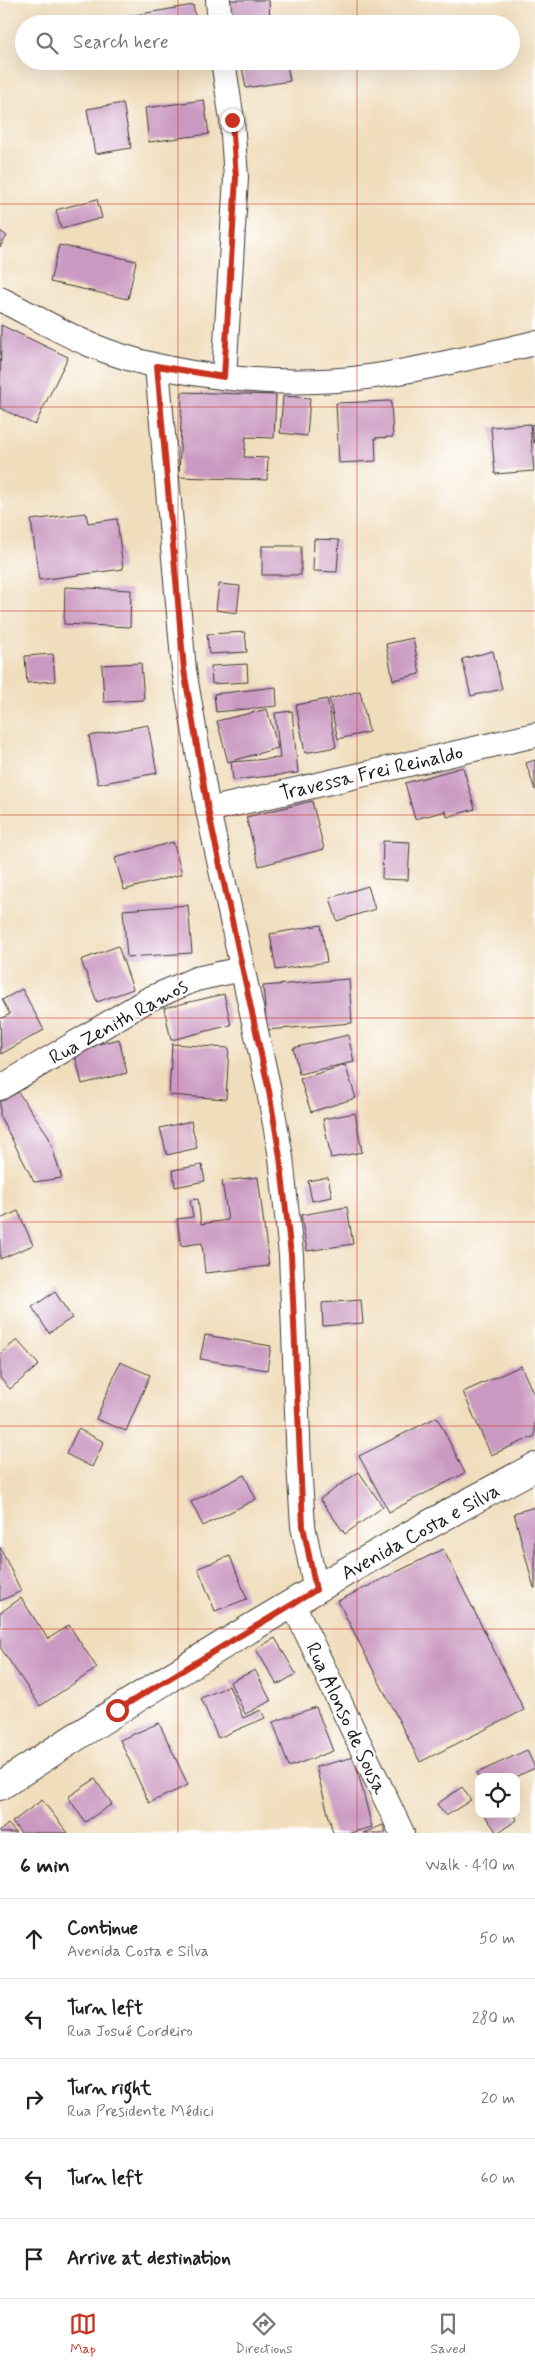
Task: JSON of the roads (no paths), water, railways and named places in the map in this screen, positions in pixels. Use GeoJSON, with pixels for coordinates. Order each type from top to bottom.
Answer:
{"type":"FeatureCollection","features":[{"type":"Feature","properties":{"kind":"street"},"geometry":{"type":"LineString","coordinates":[[218,0],[219,15]]}},
{"type":"Feature","properties":{"kind":"street"},"geometry":{"type":"LineString","coordinates":[[224,70],[232,120],[236,178],[224,377]]}},
{"type":"Feature","properties":{"kind":"street"},"geometry":{"type":"LineString","coordinates":[[0,299],[91,345],[157,366],[224,377],[285,382],[374,376],[473,358],[535,343]]}},
{"type":"Feature","properties":{"kind":"street"},"geometry":{"type":"LineString","coordinates":[[157,366],[184,670],[208,810],[269,1091],[280,1157],[291,1255],[303,1526],[316,1590]]}},
{"type":"Feature","properties":{"kind":"street","name":"Travessa Frei Reinaldo"},"geometry":{"type":"LineString","coordinates":[[208,810],[535,736]]}},
{"type":"Feature","properties":{"kind":"street","name":"Rua Zenith Ramos"},"geometry":{"type":"LineString","coordinates":[[0,1088],[149,999],[196,979],[242,969]]}},
{"type":"Feature","properties":{"kind":"street","name":"Avenida Costa e Silva"},"geometry":{"type":"LineString","coordinates":[[0,1786],[117,1710],[316,1590],[431,1522],[535,1467]]}},
{"type":"Feature","properties":{"kind":"street","name":"Rua Alonso de Sousa"},"geometry":{"type":"LineString","coordinates":[[293,1604],[402,1833]]}}]}
